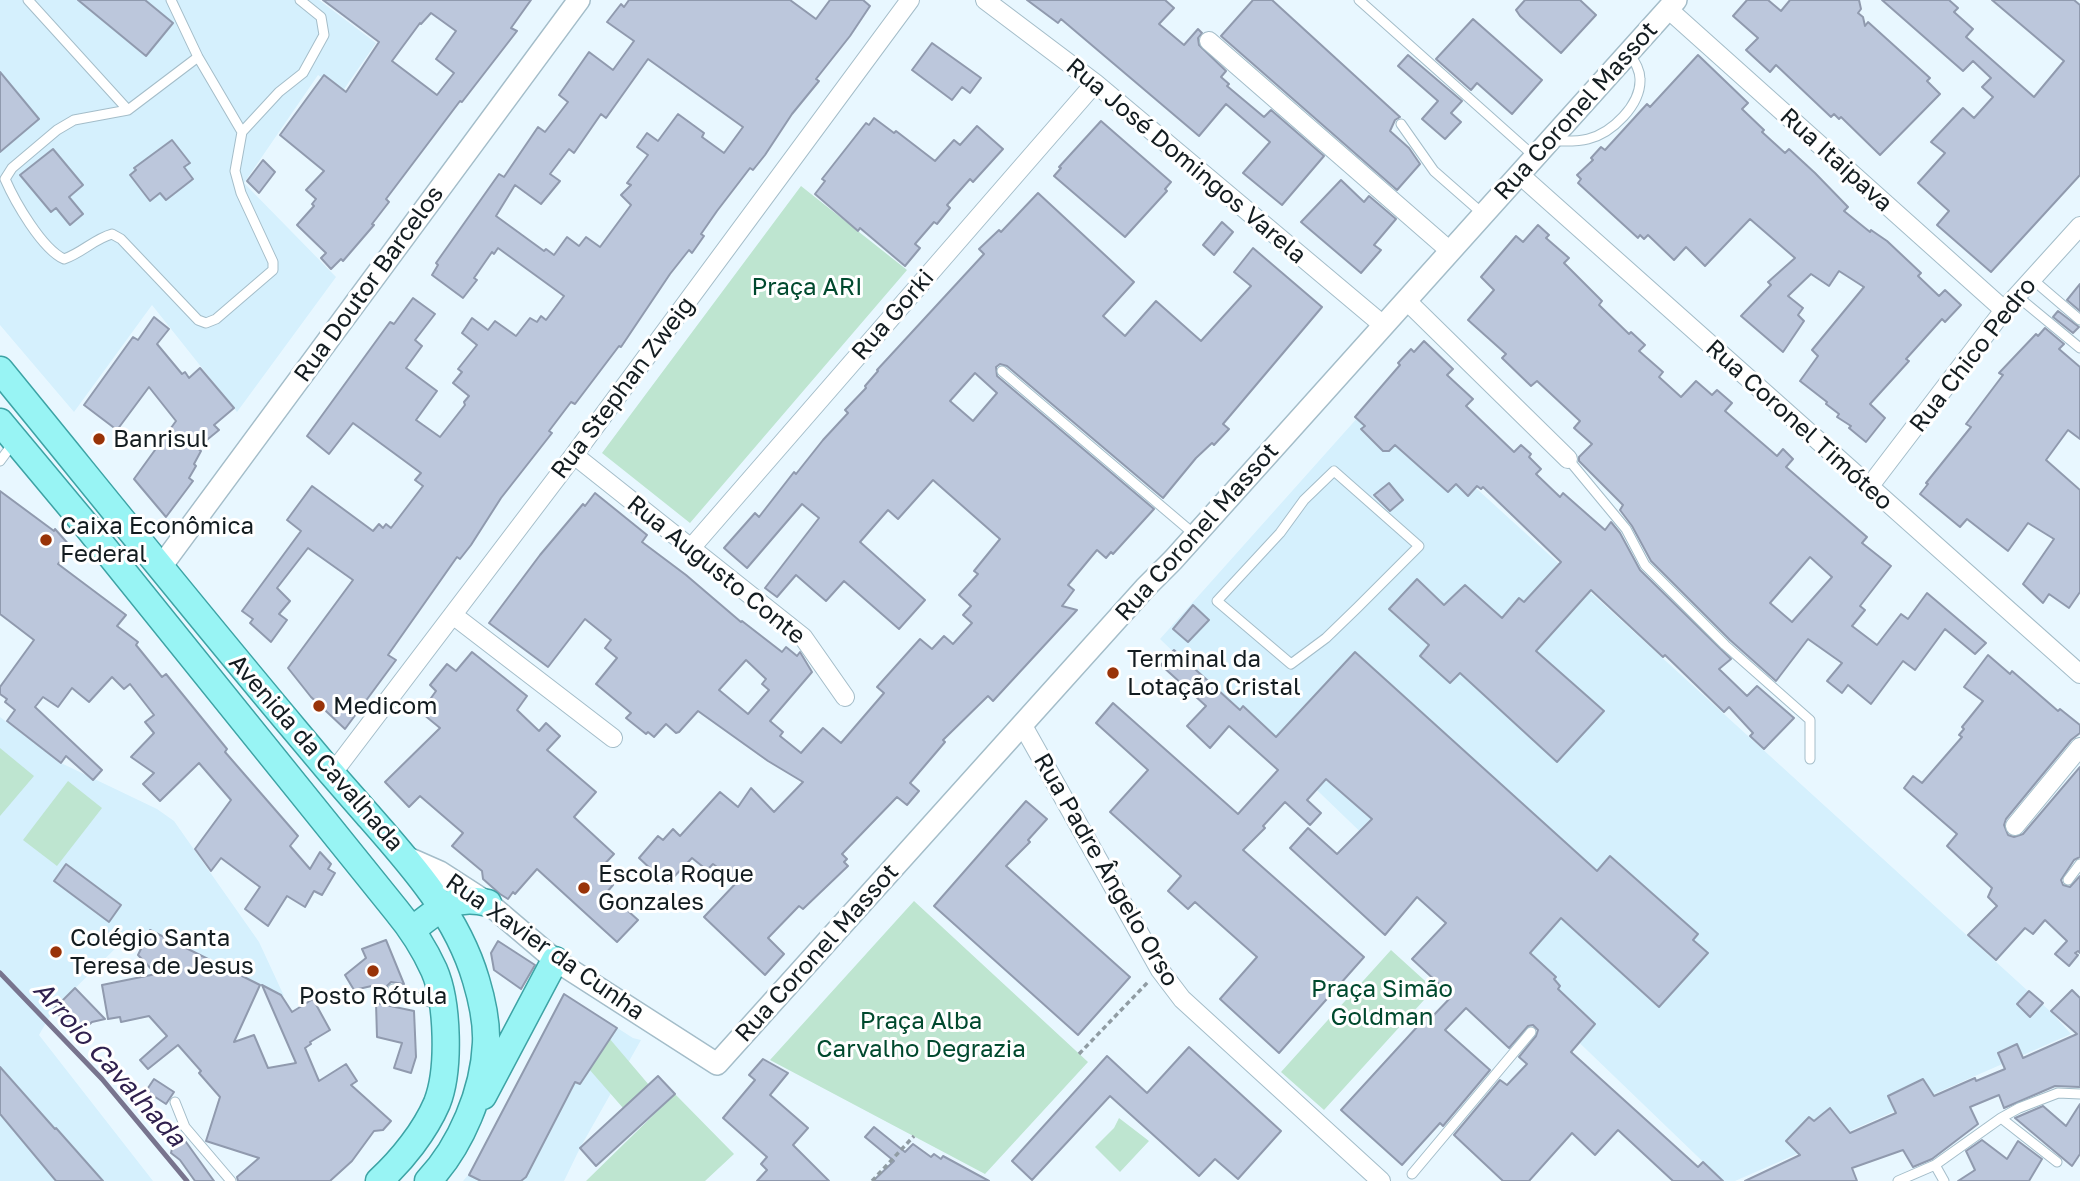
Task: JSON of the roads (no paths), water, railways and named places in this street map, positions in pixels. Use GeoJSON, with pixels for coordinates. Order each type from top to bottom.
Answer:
{"type":"FeatureCollection","features":[{"type":"Feature","properties":{"kind":"main road","name":"Avenida da Cavalhada"},"geometry":{"type":"LineString","coordinates":[[0,370],[160,568],[332,774],[406,857],[443,907],[475,978],[484,1014],[486,1044],[479,1084],[466,1128],[428,1181]]}},
{"type":"Feature","properties":{"kind":"main road","name":"Avenida da Cavalhada"},"geometry":{"type":"LineString","coordinates":[[5,441],[85,524],[412,930],[434,969],[447,1041],[445,1073],[438,1101],[425,1126],[379,1181]]}},
{"type":"Feature","properties":{"kind":"main road"},"geometry":{"type":"LineString","coordinates":[[85,524],[141,569],[150,571],[160,568]]}},
{"type":"Feature","properties":{"kind":"main road"},"geometry":{"type":"LineString","coordinates":[[412,930],[443,907],[461,899],[488,903]]}},
{"type":"Feature","properties":{"kind":"main road"},"geometry":{"type":"LineString","coordinates":[[466,1128],[555,960]]}},
{"type":"Feature","properties":{"kind":"main road"},"geometry":{"type":"LineString","coordinates":[[394,1181],[412,1156],[425,1126]]}},
{"type":"Feature","properties":{"kind":"street","name":"Rua Doutor Barcelos"},"geometry":{"type":"LineString","coordinates":[[160,568],[579,0]]}},
{"type":"Feature","properties":{"kind":"street","name":"Rua Stephan Zweig"},"geometry":{"type":"LineString","coordinates":[[332,774],[574,455],[911,0]]}},
{"type":"Feature","properties":{"kind":"street","name":"Rua José Domingos Varela"},"geometry":{"type":"LineString","coordinates":[[985,0],[1095,83],[1383,325]]}},
{"type":"Feature","properties":{"kind":"street","name":"Rua Coronel Massot"},"geometry":{"type":"LineString","coordinates":[[717,1063],[1672,5]]}},
{"type":"Feature","properties":{"kind":"street","name":"Rua Itaipava"},"geometry":{"type":"LineString","coordinates":[[1672,5],[2004,310]]}},
{"type":"Feature","properties":{"kind":"street"},"geometry":{"type":"LineString","coordinates":[[1209,40],[1450,251]]}},
{"type":"Feature","properties":{"kind":"street","name":"Rua Gorki"},"geometry":{"type":"LineString","coordinates":[[691,548],[1095,83]]}},
{"type":"Feature","properties":{"kind":"street","name":"Rua Coronel Timóteo"},"geometry":{"type":"LineString","coordinates":[[1519,174],[2080,674]]}},
{"type":"Feature","properties":{"kind":"street","name":"Rua Chico Pedro"},"geometry":{"type":"LineString","coordinates":[[1869,488],[2004,310],[2080,226]]}},
{"type":"Feature","properties":{"kind":"street"},"geometry":{"type":"LineString","coordinates":[[1406,300],[1568,459]]}},
{"type":"Feature","properties":{"kind":"street","name":"Rua Augusto Conte"},"geometry":{"type":"LineString","coordinates":[[574,455],[803,637],[845,697]]}},
{"type":"Feature","properties":{"kind":"street"},"geometry":{"type":"LineString","coordinates":[[453,615],[612,738]]}},
{"type":"Feature","properties":{"kind":"street","name":"Rua Padre Ângelo Orso"},"geometry":{"type":"LineString","coordinates":[[1023,724],[1160,970],[1182,999],[1381,1181]]}},
{"type":"Feature","properties":{"kind":"street"},"geometry":{"type":"LineString","coordinates":[[2015,826],[2080,747]]}},
{"type":"Feature","properties":{"kind":"street","name":"Rua Xavier da Cunha"},"geometry":{"type":"LineString","coordinates":[[406,857],[439,873],[488,903],[555,960],[717,1063]]}},
{"type":"Feature","properties":{"kind":"lane"},"geometry":{"type":"LineString","coordinates":[[29,0],[128,110]]}},
{"type":"Feature","properties":{"kind":"lane"},"geometry":{"type":"LineString","coordinates":[[171,0],[198,57],[242,132]]}},
{"type":"Feature","properties":{"kind":"lane"},"geometry":{"type":"LineString","coordinates":[[198,57],[128,110],[74,120],[57,130],[12,169],[5,179],[27,218],[55,255],[64,259],[73,256],[112,234],[121,239],[198,320],[206,323],[216,319],[273,270],[273,262],[241,193],[235,171],[242,132],[279,92],[303,73],[324,35],[321,17],[300,0]]}},
{"type":"Feature","properties":{"kind":"lane"},"geometry":{"type":"LineString","coordinates":[[1359,0],[1542,149],[1590,139],[1606,132],[1618,121],[1631,106],[1639,90],[1640,76],[1629,53]]}},
{"type":"Feature","properties":{"kind":"lane"},"geometry":{"type":"LineString","coordinates":[[1401,124],[1434,171],[1483,214]]}},
{"type":"Feature","properties":{"kind":"lane"},"geometry":{"type":"LineString","coordinates":[[2032,279],[2080,320]]}},
{"type":"Feature","properties":{"kind":"lane"},"geometry":{"type":"LineString","coordinates":[[2017,296],[2080,348]]}},
{"type":"Feature","properties":{"kind":"lane"},"geometry":{"type":"LineString","coordinates":[[1002,371],[1195,536]]}},
{"type":"Feature","properties":{"kind":"lane"},"geometry":{"type":"LineString","coordinates":[[1568,459],[1626,529],[1644,565],[1725,645],[1810,720],[1810,759]]}},
{"type":"Feature","properties":{"kind":"lane"},"geometry":{"type":"LineString","coordinates":[[1334,471],[1419,546],[1326,638],[1291,664],[1217,601],[1279,533],[1304,500],[1334,471]]}},
{"type":"Feature","properties":{"kind":"lane"},"geometry":{"type":"LineString","coordinates":[[2068,880],[2080,864]]}},
{"type":"Feature","properties":{"kind":"lane"},"geometry":{"type":"LineString","coordinates":[[393,989],[442,1006]]}},
{"type":"Feature","properties":{"kind":"lane"},"geometry":{"type":"LineString","coordinates":[[1412,1174],[1531,1032]]}},
{"type":"Feature","properties":{"kind":"lane"},"geometry":{"type":"LineString","coordinates":[[1898,1181],[1935,1165],[2001,1118],[2058,1093],[2080,1094]]}},
{"type":"Feature","properties":{"kind":"lane"},"geometry":{"type":"LineString","coordinates":[[175,1102],[185,1128],[231,1181]]}},
{"type":"Feature","properties":{"kind":"lane"},"geometry":{"type":"LineString","coordinates":[[2001,1118],[2057,1162]]}},
{"type":"Feature","properties":{"kind":"lane"},"geometry":{"type":"LineString","coordinates":[[1935,1165],[1944,1181]]}},
{"type":"Feature","properties":{"kind":"waterway","name":"Arroio Cavalhada"},"geometry":{"type":"LineString","coordinates":[[0,973],[102,1079],[187,1181]]}},
{"type":"Feature","properties":{"kind":"place","name":"Banrisul"},"geometry":{"type":"Point","coordinates":[99,439]}},
{"type":"Feature","properties":{"kind":"place","name":"Caixa Econômica Federal"},"geometry":{"type":"Point","coordinates":[46,540]}},
{"type":"Feature","properties":{"kind":"place","name":"Terminal da Lotação Cristal"},"geometry":{"type":"Point","coordinates":[1113,673]}},
{"type":"Feature","properties":{"kind":"place","name":"Medicom"},"geometry":{"type":"Point","coordinates":[319,706]}},
{"type":"Feature","properties":{"kind":"place","name":"Escola Roque Gonzales"},"geometry":{"type":"Point","coordinates":[584,888]}},
{"type":"Feature","properties":{"kind":"place","name":"Colégio Santa Teresa de Jesus"},"geometry":{"type":"Point","coordinates":[56,952]}},
{"type":"Feature","properties":{"kind":"place","name":"Posto Rótula"},"geometry":{"type":"Point","coordinates":[373,971]}},
{"type":"Feature","properties":{"kind":"park label","name":"Praça ARI"},"geometry":{"type":"Point","coordinates":[807,287]}},
{"type":"Feature","properties":{"kind":"park label","name":"Praça Simão Goldman"},"geometry":{"type":"Point","coordinates":[1382,1003]}},
{"type":"Feature","properties":{"kind":"park label","name":"Praça Alba Carvalho Degrazia"},"geometry":{"type":"Point","coordinates":[921,1035]}}]}
